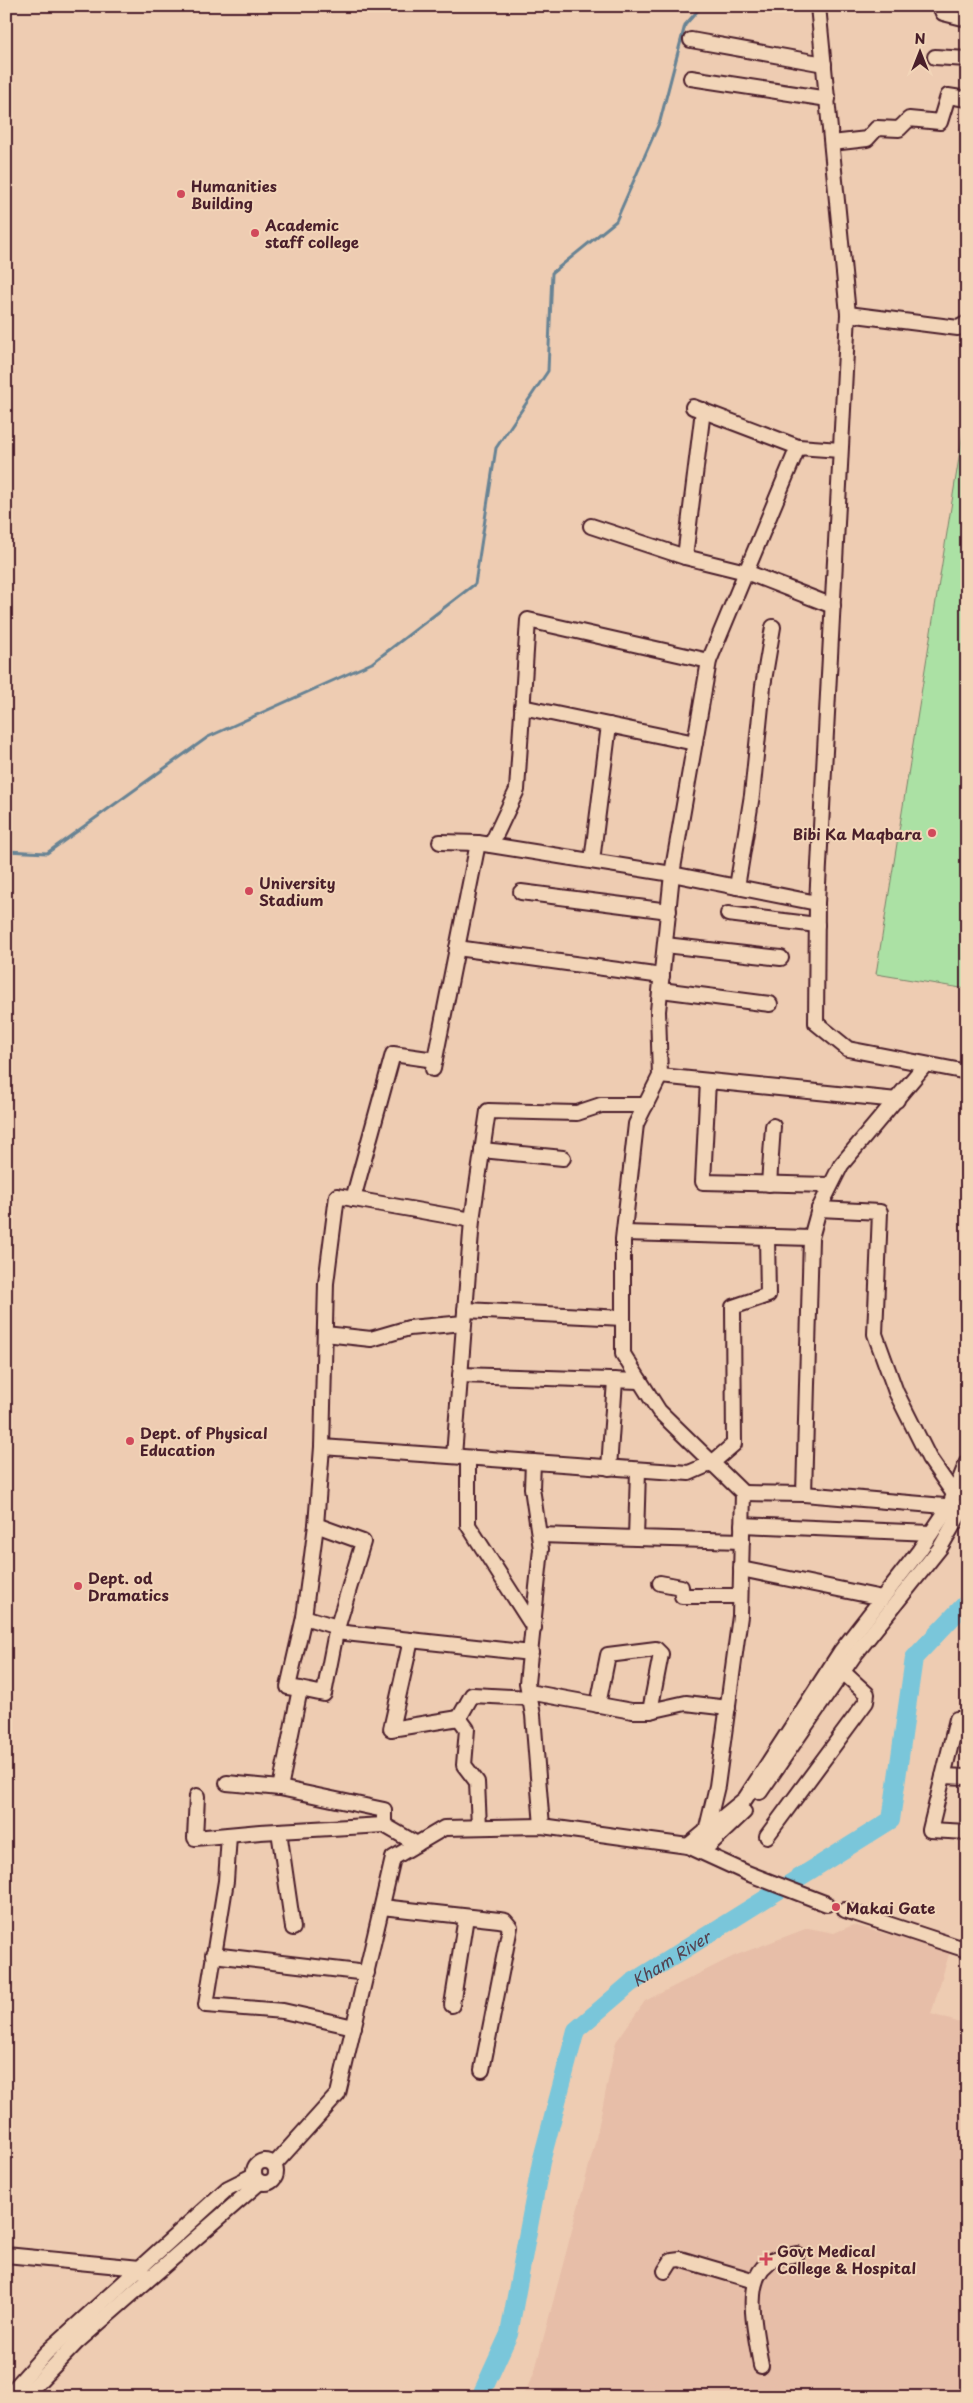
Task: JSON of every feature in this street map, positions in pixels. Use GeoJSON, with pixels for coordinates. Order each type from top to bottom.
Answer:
{"type":"FeatureCollection","features":[{"type":"Feature","properties":{"kind":"street"},"geometry":{"type":"LineString","coordinates":[[818,6],[848,314],[817,903],[816,1023],[848,1049],[967,1072]]}},
{"type":"Feature","properties":{"kind":"street"},"geometry":{"type":"LineString","coordinates":[[940,6],[943,12],[967,19]]}},
{"type":"Feature","properties":{"kind":"street"},"geometry":{"type":"LineString","coordinates":[[691,40],[824,64]]}},
{"type":"Feature","properties":{"kind":"street"},"geometry":{"type":"LineString","coordinates":[[935,57],[967,59]]}},
{"type":"Feature","properties":{"kind":"street"},"geometry":{"type":"LineString","coordinates":[[691,78],[828,99]]}},
{"type":"Feature","properties":{"kind":"street"},"geometry":{"type":"LineString","coordinates":[[832,143],[867,139],[877,128],[900,129],[909,119],[940,122],[948,96],[967,99]]}},
{"type":"Feature","properties":{"kind":"street"},"geometry":{"type":"LineString","coordinates":[[848,314],[958,328],[967,323]]}},
{"type":"Feature","properties":{"kind":"street"},"geometry":{"type":"LineString","coordinates":[[685,557],[698,408],[798,447],[840,450]]}},
{"type":"Feature","properties":{"kind":"street"},"geometry":{"type":"LineString","coordinates":[[702,1852],[750,1806],[843,1672],[940,1548],[966,1506],[951,1501],[743,1493],[659,1411],[623,1354],[624,1233],[636,1124],[660,1076],[658,1010],[672,874],[709,661],[798,447]]}},
{"type":"Feature","properties":{"kind":"street"},"geometry":{"type":"LineString","coordinates":[[591,526],[685,557],[746,572],[833,606]]}},
{"type":"Feature","properties":{"kind":"street"},"geometry":{"type":"LineString","coordinates":[[353,1199],[393,1054],[434,1064],[457,948],[484,844],[517,790],[528,620],[709,661]]}},
{"type":"Feature","properties":{"kind":"street"},"geometry":{"type":"LineString","coordinates":[[737,887],[752,795],[762,686],[773,627]]}},
{"type":"Feature","properties":{"kind":"street"},"geometry":{"type":"LineString","coordinates":[[522,707],[695,743]]}},
{"type":"Feature","properties":{"kind":"street"},"geometry":{"type":"LineString","coordinates":[[592,861],[609,725]]}},
{"type":"Feature","properties":{"kind":"street"},"geometry":{"type":"LineString","coordinates":[[440,842],[484,844],[592,861],[672,874],[817,903]]}},
{"type":"Feature","properties":{"kind":"street"},"geometry":{"type":"LineString","coordinates":[[521,892],[669,911]]}},
{"type":"Feature","properties":{"kind":"street"},"geometry":{"type":"LineString","coordinates":[[728,914],[817,925]]}},
{"type":"Feature","properties":{"kind":"street"},"geometry":{"type":"LineString","coordinates":[[665,945],[781,958]]}},
{"type":"Feature","properties":{"kind":"street"},"geometry":{"type":"LineString","coordinates":[[457,948],[770,1004]]}},
{"type":"Feature","properties":{"kind":"street"},"geometry":{"type":"LineString","coordinates":[[804,1494],[810,1238],[819,1210],[830,1185],[842,1165],[925,1065]]}},
{"type":"Feature","properties":{"kind":"street"},"geometry":{"type":"LineString","coordinates":[[660,1076],[897,1100]]}},
{"type":"Feature","properties":{"kind":"street"},"geometry":{"type":"LineString","coordinates":[[708,1081],[704,1182],[830,1185]]}},
{"type":"Feature","properties":{"kind":"street"},"geometry":{"type":"LineString","coordinates":[[534,1628],[468,1525],[461,1457],[460,1375],[472,1220],[488,1111],[577,1112],[600,1105],[646,1105]]}},
{"type":"Feature","properties":{"kind":"street"},"geometry":{"type":"LineString","coordinates":[[769,1184],[773,1126]]}},
{"type":"Feature","properties":{"kind":"street"},"geometry":{"type":"LineString","coordinates":[[482,1150],[562,1158]]}},
{"type":"Feature","properties":{"kind":"street"},"geometry":{"type":"LineString","coordinates":[[316,1525],[363,1542],[336,1630],[324,1694],[288,1687],[304,1617],[316,1525],[322,1446],[326,1283],[337,1196],[472,1220]]}},
{"type":"Feature","properties":{"kind":"street"},"geometry":{"type":"LineString","coordinates":[[819,1210],[880,1212],[875,1334],[904,1408],[951,1501]]}},
{"type":"Feature","properties":{"kind":"street"},"geometry":{"type":"LineString","coordinates":[[624,1233],[810,1238]]}},
{"type":"Feature","properties":{"kind":"street"},"geometry":{"type":"LineString","coordinates":[[322,1446],[689,1473],[712,1463],[734,1444],[733,1307],[768,1295],[767,1236]]}},
{"type":"Feature","properties":{"kind":"street"},"geometry":{"type":"LineString","coordinates":[[325,1334],[371,1339],[409,1328],[465,1317],[623,1318]]}},
{"type":"Feature","properties":{"kind":"street"},"geometry":{"type":"LineString","coordinates":[[460,1375],[640,1381]]}},
{"type":"Feature","properties":{"kind":"street"},"geometry":{"type":"LineString","coordinates":[[610,1468],[615,1380]]}},
{"type":"Feature","properties":{"kind":"street"},"geometry":{"type":"LineString","coordinates":[[533,1462],[532,1488],[542,1549],[527,1683],[536,1748],[542,1826]]}},
{"type":"Feature","properties":{"kind":"street"},"geometry":{"type":"LineString","coordinates":[[688,1846],[745,1799],[841,1652],[931,1533],[951,1501],[967,1462]]}},
{"type":"Feature","properties":{"kind":"street"},"geometry":{"type":"LineString","coordinates":[[636,1538],[638,1470]]}},
{"type":"Feature","properties":{"kind":"street"},"geometry":{"type":"LineString","coordinates":[[706,1832],[717,1786],[740,1616],[743,1493]]}},
{"type":"Feature","properties":{"kind":"street"},"geometry":{"type":"LineString","coordinates":[[742,1525],[931,1533]]}},
{"type":"Feature","properties":{"kind":"street"},"geometry":{"type":"LineString","coordinates":[[540,1535],[742,1541]]}},
{"type":"Feature","properties":{"kind":"street"},"geometry":{"type":"LineString","coordinates":[[741,1569],[882,1598]]}},
{"type":"Feature","properties":{"kind":"street"},"geometry":{"type":"LineString","coordinates":[[660,1583],[681,1587],[682,1596],[740,1596]]}},
{"type":"Feature","properties":{"kind":"street"},"geometry":{"type":"LineString","coordinates":[[304,1617],[336,1630],[531,1653]]}},
{"type":"Feature","properties":{"kind":"street"},"geometry":{"type":"LineString","coordinates":[[411,1640],[391,1729],[459,1718]]}},
{"type":"Feature","properties":{"kind":"street"},"geometry":{"type":"LineString","coordinates":[[598,1705],[608,1655],[656,1648],[661,1654],[650,1711]]}},
{"type":"Feature","properties":{"kind":"street"},"geometry":{"type":"LineString","coordinates":[[767,1836],[866,1702],[867,1694],[843,1672]]}},
{"type":"Feature","properties":{"kind":"street"},"geometry":{"type":"LineString","coordinates":[[280,1788],[300,1689]]}},
{"type":"Feature","properties":{"kind":"street"},"geometry":{"type":"LineString","coordinates":[[459,1718],[472,1695],[529,1695],[632,1712],[650,1711],[686,1703],[728,1708]]}},
{"type":"Feature","properties":{"kind":"street"},"geometry":{"type":"LineString","coordinates":[[459,1718],[467,1729],[464,1765],[477,1782],[479,1827]]}},
{"type":"Feature","properties":{"kind":"street"},"geometry":{"type":"LineString","coordinates":[[967,1719],[957,1719],[930,1830],[967,1832]]}},
{"type":"Feature","properties":{"kind":"street"},"geometry":{"type":"LineString","coordinates":[[944,1776],[967,1777]]}},
{"type":"Feature","properties":{"kind":"street"},"geometry":{"type":"LineString","coordinates":[[227,1783],[280,1788],[384,1810],[384,1825]]}},
{"type":"Feature","properties":{"kind":"street"},"geometry":{"type":"LineString","coordinates":[[198,1796],[195,1838],[384,1825],[416,1844]]}},
{"type":"Feature","properties":{"kind":"street"},"geometry":{"type":"LineString","coordinates":[[257,2179],[255,2167],[262,2161],[274,2165],[338,2094],[394,1858],[444,1828],[542,1826],[688,1846],[748,1873],[827,1904]]}},
{"type":"Feature","properties":{"kind":"street"},"geometry":{"type":"LineString","coordinates":[[279,1831],[294,1928]]}},
{"type":"Feature","properties":{"kind":"street"},"geometry":{"type":"LineString","coordinates":[[229,1835],[226,1881],[206,2005],[283,2011],[354,2027]]}},
{"type":"Feature","properties":{"kind":"street"},"geometry":{"type":"LineString","coordinates":[[382,1907],[504,1921],[510,1931],[482,2070]]}},
{"type":"Feature","properties":{"kind":"street"},"geometry":{"type":"LineString","coordinates":[[845,1910],[967,1950]]}},
{"type":"Feature","properties":{"kind":"street"},"geometry":{"type":"LineString","coordinates":[[452,2005],[466,1917]]}},
{"type":"Feature","properties":{"kind":"street"},"geometry":{"type":"LineString","coordinates":[[213,1955],[367,1973]]}},
{"type":"Feature","properties":{"kind":"street"},"geometry":{"type":"LineString","coordinates":[[7,2397],[46,2353],[228,2188],[257,2179]]}},
{"type":"Feature","properties":{"kind":"street"},"geometry":{"type":"LineString","coordinates":[[24,2397],[77,2342],[150,2278],[257,2179]]}},
{"type":"Feature","properties":{"kind":"street"},"geometry":{"type":"LineString","coordinates":[[761,2366],[752,2311],[755,2281],[758,2273],[769,2262],[797,2254]]}},
{"type":"Feature","properties":{"kind":"street"},"geometry":{"type":"LineString","coordinates":[[6,2255],[140,2268],[150,2278]]}},
{"type":"Feature","properties":{"kind":"street"},"geometry":{"type":"LineString","coordinates":[[665,2271],[672,2260],[680,2258],[755,2281]]}},
{"type":"Feature","properties":{"kind":"shaded area","name":"Govt Medical College & Hospital"},"geometry":{"type":"Polygon","coordinates":[[[853,1925],[950,1951],[931,2014],[967,2025],[967,2397],[522,2397],[534,2374],[595,2143],[616,2042],[645,2001],[734,1956],[808,1928],[834,1933],[853,1925]]]}},
{"type":"Feature","properties":{"kind":"green space","name":"Bibi Ka Maqbara"},"geometry":{"type":"Polygon","coordinates":[[[967,408],[967,989],[876,974],[967,408]]]}},
{"type":"Feature","properties":{"kind":"waterway"},"geometry":{"type":"LineString","coordinates":[[6,851],[47,853],[208,737],[372,663],[475,584],[496,448],[548,371],[552,273],[616,221],[660,121],[685,25],[702,6]]}},
{"type":"Feature","properties":{"kind":"waterway","name":"Kham River"},"geometry":{"type":"LineString","coordinates":[[480,2397],[509,2334],[541,2162],[576,2030],[631,1983],[891,1820],[914,1658],[967,1602]]}},
{"type":"Feature","properties":{"kind":"place","name":"Humanities Building"},"geometry":{"type":"Point","coordinates":[181,194]}},
{"type":"Feature","properties":{"kind":"place","name":"Academic staff college"},"geometry":{"type":"Point","coordinates":[255,233]}},
{"type":"Feature","properties":{"kind":"place","name":"Bibi Ka Maqbara"},"geometry":{"type":"Point","coordinates":[932,833]}},
{"type":"Feature","properties":{"kind":"place","name":"University Stadium"},"geometry":{"type":"Point","coordinates":[249,891]}},
{"type":"Feature","properties":{"kind":"place","name":"Dept. of Physical Education"},"geometry":{"type":"Point","coordinates":[130,1441]}},
{"type":"Feature","properties":{"kind":"place","name":"Dept. od Dramatics"},"geometry":{"type":"Point","coordinates":[78,1586]}},
{"type":"Feature","properties":{"kind":"place","name":"Makai Gate"},"geometry":{"type":"Point","coordinates":[836,1907]}},
{"type":"Feature","properties":{"kind":"place","name":"Govt Medical College & Hospital"},"geometry":{"type":"Point","coordinates":[766,2259]}}]}
